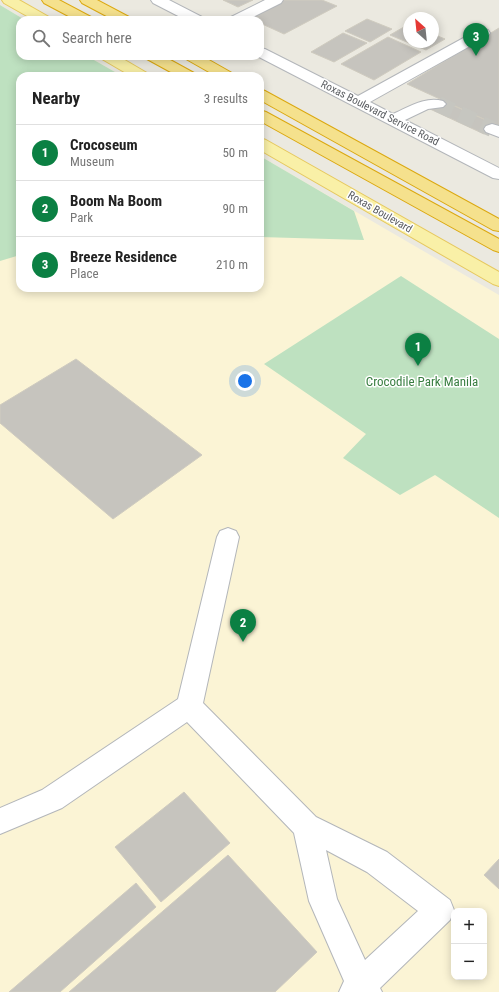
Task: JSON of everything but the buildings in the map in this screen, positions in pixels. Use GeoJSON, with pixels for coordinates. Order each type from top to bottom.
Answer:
{"type":"FeatureCollection","features":[{"type":"Feature","properties":{"kind":"highway"},"geometry":{"type":"LineString","coordinates":[[49,0],[79,16]]}},
{"type":"Feature","properties":{"kind":"highway"},"geometry":{"type":"LineString","coordinates":[[87,0],[117,16]]}},
{"type":"Feature","properties":{"kind":"highway"},"geometry":{"type":"LineString","coordinates":[[159,60],[182,72]]}},
{"type":"Feature","properties":{"kind":"highway"},"geometry":{"type":"LineString","coordinates":[[198,60],[220,72]]}},
{"type":"Feature","properties":{"kind":"highway"},"geometry":{"type":"LineString","coordinates":[[264,96],[499,226]]}},
{"type":"Feature","properties":{"kind":"highway"},"geometry":{"type":"LineString","coordinates":[[264,117],[499,246]]}},
{"type":"Feature","properties":{"kind":"main road"},"geometry":{"type":"LineString","coordinates":[[9,0],[37,16]]}},
{"type":"Feature","properties":{"kind":"main road"},"geometry":{"type":"LineString","coordinates":[[114,60],[135,72]]}},
{"type":"Feature","properties":{"kind":"main road","name":"Roxas Boulevard"},"geometry":{"type":"LineString","coordinates":[[264,145],[499,280]]}},
{"type":"Feature","properties":{"kind":"street"},"geometry":{"type":"LineString","coordinates":[[244,16],[276,0]]}},
{"type":"Feature","properties":{"kind":"street"},"geometry":{"type":"LineString","coordinates":[[161,1],[189,16]]}},
{"type":"Feature","properties":{"kind":"street"},"geometry":{"type":"LineString","coordinates":[[359,102],[483,33]]}},
{"type":"Feature","properties":{"kind":"street","name":"Roxas Boulevard Service Road"},"geometry":{"type":"LineString","coordinates":[[264,54],[499,174]]}},
{"type":"Feature","properties":{"kind":"street"},"geometry":{"type":"LineString","coordinates":[[393,120],[425,105],[438,104]]}},
{"type":"Feature","properties":{"kind":"street"},"geometry":{"type":"LineString","coordinates":[[0,821],[52,799],[189,706],[228,537]]}},
{"type":"Feature","properties":{"kind":"street"},"geometry":{"type":"LineString","coordinates":[[189,706],[306,826],[377,862],[440,910],[361,990],[324,901],[306,826]]}},
{"type":"Feature","properties":{"kind":"shaded area"},"geometry":{"type":"Polygon","coordinates":[[[0,5],[18,16],[16,16],[16,60],[94,60],[115,72],[16,72],[16,292],[264,292],[264,158],[499,295],[499,992],[0,992],[0,5]]]}},
{"type":"Feature","properties":{"kind":"green space"},"geometry":{"type":"Polygon","coordinates":[[[0,5],[18,16],[16,16],[16,60],[94,60],[115,72],[16,72],[16,256],[0,261],[0,5]]]}},
{"type":"Feature","properties":{"kind":"green space"},"geometry":{"type":"Polygon","coordinates":[[[264,158],[354,211],[364,240],[264,237],[264,158]]]}},
{"type":"Feature","properties":{"kind":"green space","name":"Crocodile Park Manila"},"geometry":{"type":"Polygon","coordinates":[[[401,276],[499,339],[499,518],[435,475],[400,495],[343,458],[366,434],[264,364],[401,276]]]}},
{"type":"Feature","properties":{"kind":"tunnel"},"geometry":{"type":"LineString","coordinates":[[438,104],[492,129]]}},
{"type":"Feature","properties":{"kind":"place","name":"Breeze Residence"},"geometry":{"type":"Point","coordinates":[476,56]}},
{"type":"Feature","properties":{"kind":"place","name":"Crocoseum"},"geometry":{"type":"Point","coordinates":[418,366]}},
{"type":"Feature","properties":{"kind":"place","name":"Boom Na Boom"},"geometry":{"type":"Point","coordinates":[243,642]}}]}
